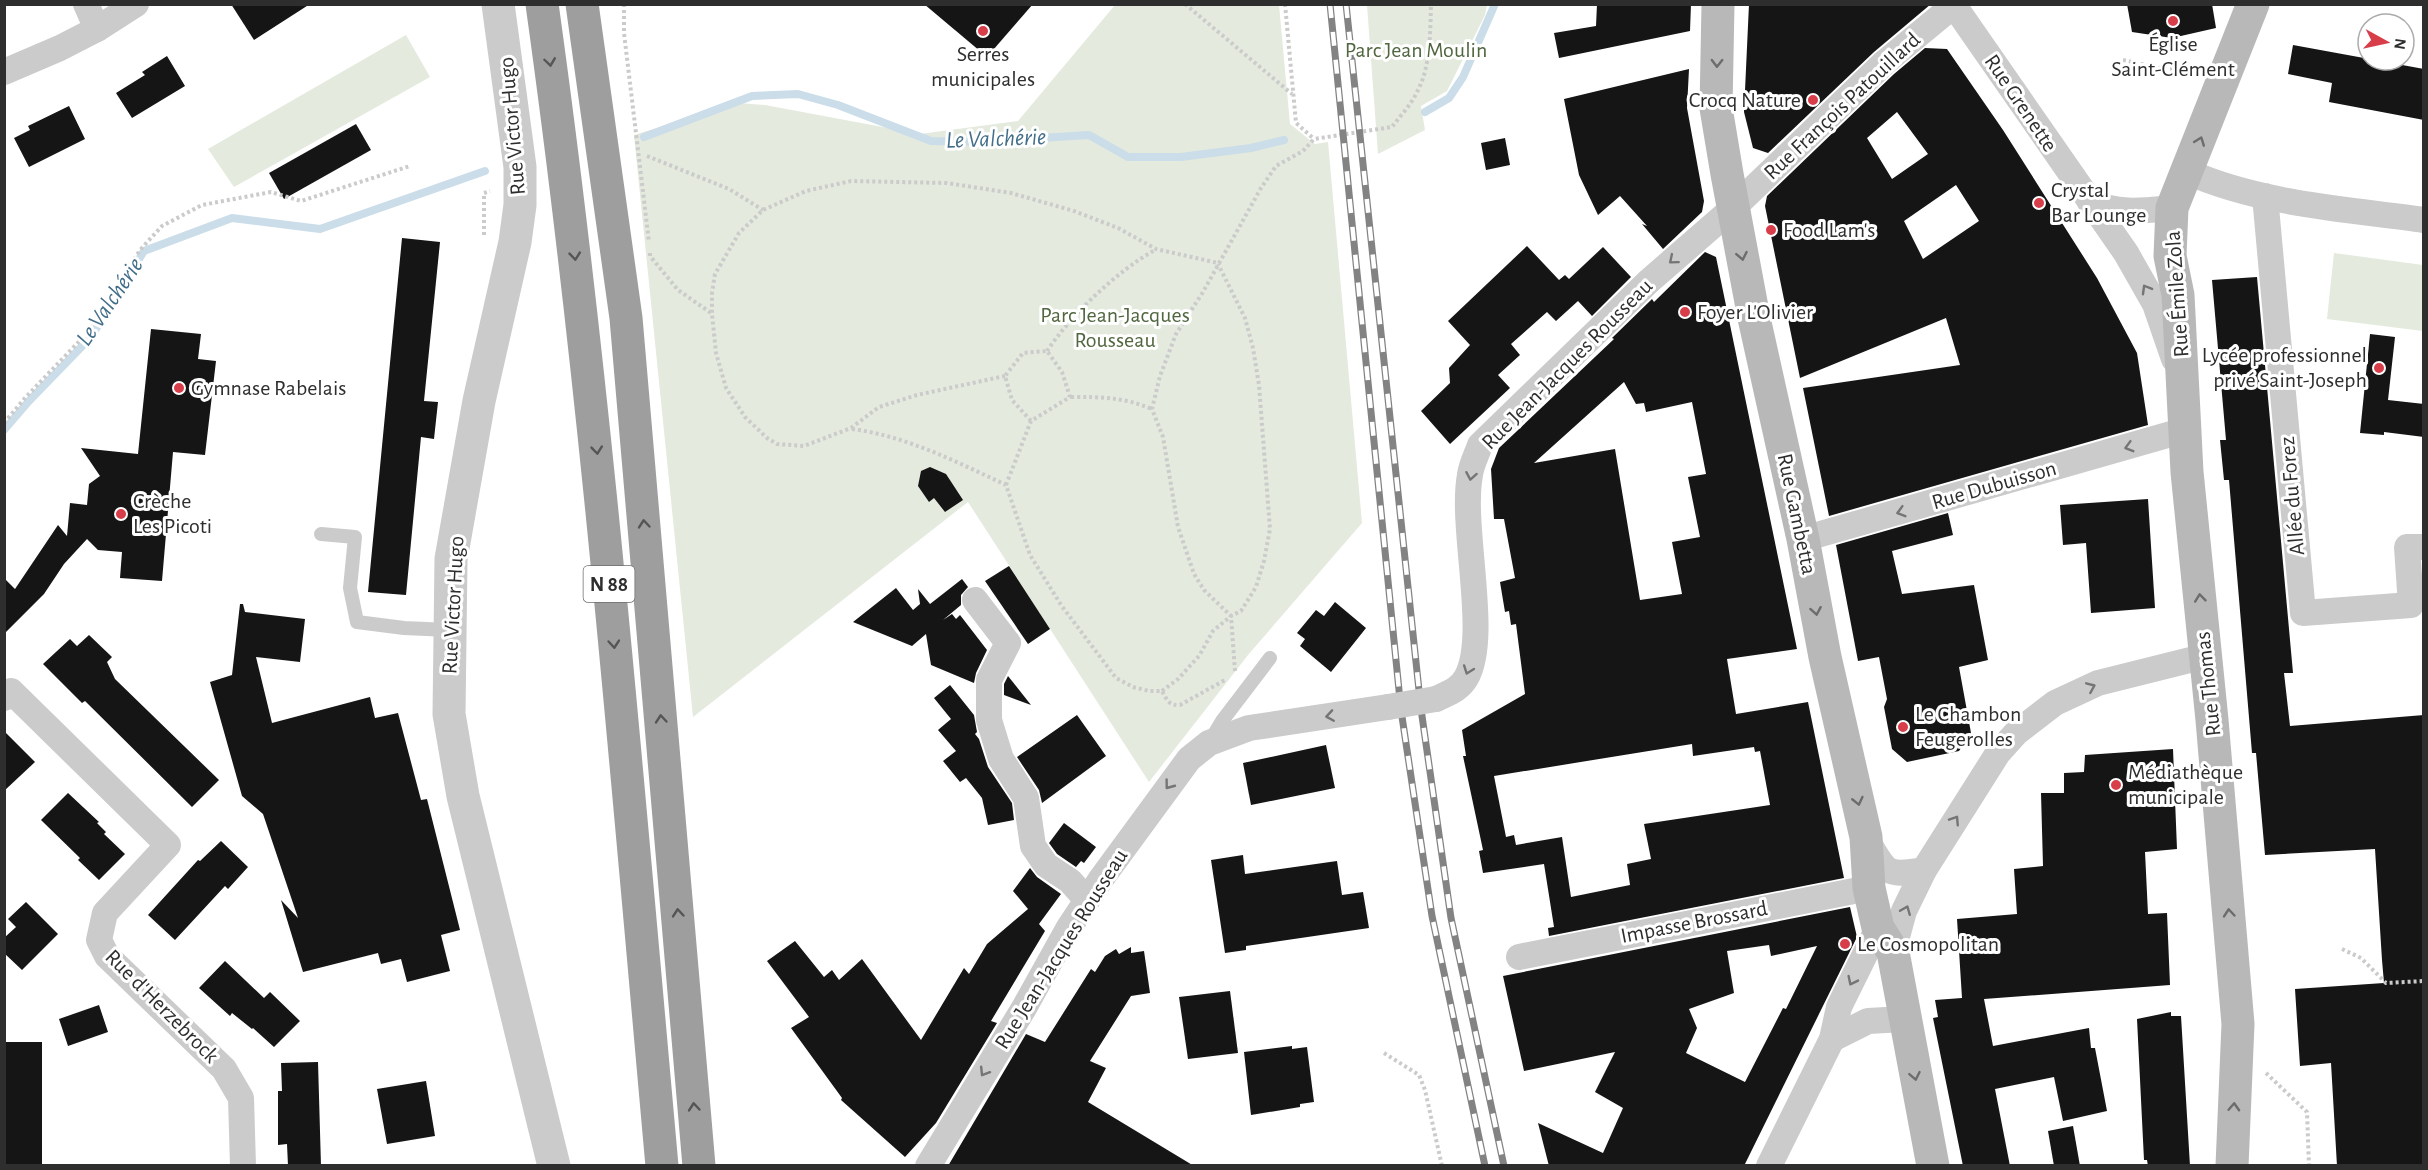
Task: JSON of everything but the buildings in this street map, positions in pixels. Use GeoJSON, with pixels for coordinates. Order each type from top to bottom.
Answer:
{"type":"FeatureCollection","features":[{"type":"Feature","properties":{"kind":"highway","name":"N 88"},"geometry":{"type":"LineString","coordinates":[[542,4],[567,184],[597,451],[662,1166]]}},
{"type":"Feature","properties":{"kind":"highway","name":"N 88"},"geometry":{"type":"LineString","coordinates":[[582,4],[626,318],[699,1166]]}},
{"type":"Feature","properties":{"kind":"main road","name":"Rue Gambetta"},"geometry":{"type":"LineString","coordinates":[[1718,4],[1716,108],[1733,208],[1754,318],[1803,539],[1825,657],[1866,837],[1869,888],[1886,940],[1904,1018],[1933,1166]]}},
{"type":"Feature","properties":{"kind":"main road","name":"Rue Émile Zola"},"geometry":{"type":"LineString","coordinates":[[2182,382],[2178,295],[2170,256],[2172,208],[2253,4]]}},
{"type":"Feature","properties":{"kind":"main road","name":"Rue Thomas"},"geometry":{"type":"LineString","coordinates":[[2182,382],[2187,472],[2206,656],[2238,1024],[2232,1166]]}},
{"type":"Feature","properties":{"kind":"street"},"geometry":{"type":"LineString","coordinates":[[86,4],[97,29]]}},
{"type":"Feature","properties":{"kind":"street"},"geometry":{"type":"LineString","coordinates":[[4,72],[97,29],[135,4]]}},
{"type":"Feature","properties":{"kind":"street","name":"Rue Victor Hugo"},"geometry":{"type":"LineString","coordinates":[[498,4],[520,167],[520,205],[515,242],[479,401],[451,559],[449,714],[463,796],[554,1166]]}},
{"type":"Feature","properties":{"kind":"street","name":"Rue François Patouillard"},"geometry":{"type":"LineString","coordinates":[[1733,208],[1884,63],[1953,5]]}},
{"type":"Feature","properties":{"kind":"street","name":"Rue Grenette"},"geometry":{"type":"LineString","coordinates":[[1953,5],[2126,254],[2155,304],[2182,382]]}},
{"type":"Feature","properties":{"kind":"street"},"geometry":{"type":"LineString","coordinates":[[2188,172],[2213,183],[2265,196],[2424,220]]}},
{"type":"Feature","properties":{"kind":"street","name":"Allée du Forez"},"geometry":{"type":"LineString","coordinates":[[2265,196],[2303,613],[2411,605],[2407,547],[2424,547]]}},
{"type":"Feature","properties":{"kind":"street"},"geometry":{"type":"LineString","coordinates":[[2090,202],[2111,210],[2144,211],[2172,208]]}},
{"type":"Feature","properties":{"kind":"street","name":"Rue Jean-Jacques Rousseau"},"geometry":{"type":"LineString","coordinates":[[928,1166],[1087,900],[1189,759],[1209,743],[1249,728],[1436,699],[1457,689],[1467,678],[1473,658],[1475,628],[1468,507],[1470,475],[1480,445],[1648,282],[1733,208]]}},
{"type":"Feature","properties":{"kind":"street","name":"Rue Dubuisson"},"geometry":{"type":"LineString","coordinates":[[1803,539],[2185,430]]}},
{"type":"Feature","properties":{"kind":"street"},"geometry":{"type":"LineString","coordinates":[[975,600],[1008,643],[989,680],[989,720],[1001,759],[1026,798],[1033,846],[1046,865],[1070,881],[1087,900]]}},
{"type":"Feature","properties":{"kind":"street"},"geometry":{"type":"LineString","coordinates":[[1769,1166],[1832,1039],[1839,1007],[1886,940],[1904,911],[1924,870],[1998,753],[2016,733],[2055,703],[2097,683],[2206,656]]}},
{"type":"Feature","properties":{"kind":"street","name":"Rue d'Herzebrock"},"geometry":{"type":"LineString","coordinates":[[4,698],[11,691],[168,845],[105,914],[99,940],[107,956],[224,1069],[241,1098],[243,1166]]}},
{"type":"Feature","properties":{"kind":"street"},"geometry":{"type":"LineString","coordinates":[[1866,837],[1884,869],[1898,874],[1924,870]]}},
{"type":"Feature","properties":{"kind":"street","name":"Impasse Brossard"},"geometry":{"type":"LineString","coordinates":[[1519,957],[1869,888]]}},
{"type":"Feature","properties":{"kind":"street"},"geometry":{"type":"LineString","coordinates":[[1832,1039],[1868,1021],[1904,1018]]}},
{"type":"Feature","properties":{"kind":"lane"},"geometry":{"type":"LineString","coordinates":[[321,534],[355,537],[351,588],[357,622],[404,628],[449,630]]}},
{"type":"Feature","properties":{"kind":"lane","name":"Rue Jean-Jacques Rousseau"},"geometry":{"type":"LineString","coordinates":[[1209,743],[1222,721],[1270,658]]}},
{"type":"Feature","properties":{"kind":"path"},"geometry":{"type":"LineString","coordinates":[[624,4],[624,33],[650,256],[678,290],[712,314]]}},
{"type":"Feature","properties":{"kind":"path"},"geometry":{"type":"LineString","coordinates":[[1185,4],[1292,94]]}},
{"type":"Feature","properties":{"kind":"path"},"geometry":{"type":"LineString","coordinates":[[1285,4],[1296,123],[1314,139]]}},
{"type":"Feature","properties":{"kind":"path"},"geometry":{"type":"LineString","coordinates":[[1234,658],[1231,616],[1204,590],[1194,573],[1178,527],[1163,437],[1152,409],[1176,334],[1276,166],[1303,151],[1314,139],[1392,127],[1418,92],[1430,51],[1431,4]]}},
{"type":"Feature","properties":{"kind":"path"},"geometry":{"type":"LineString","coordinates":[[2123,60],[2164,69],[2210,68],[2236,49]]}},
{"type":"Feature","properties":{"kind":"path"},"geometry":{"type":"LineString","coordinates":[[647,156],[729,189],[763,210]]}},
{"type":"Feature","properties":{"kind":"path"},"geometry":{"type":"LineString","coordinates":[[4,423],[89,332],[140,250],[162,226],[202,205],[271,192],[301,201],[410,166]]}},
{"type":"Feature","properties":{"kind":"path"},"geometry":{"type":"LineString","coordinates":[[1047,351],[1023,352],[1005,376],[918,395],[879,407],[851,428],[804,446],[777,444],[767,438],[745,417],[726,388],[716,353],[712,314],[715,274],[739,233],[763,210],[806,191],[852,181],[947,183],[1011,193],[1074,211],[1118,228],[1156,249],[1218,263]]}},
{"type":"Feature","properties":{"kind":"path"},"geometry":{"type":"LineString","coordinates":[[1047,351],[1064,326],[1139,259],[1156,249]]}},
{"type":"Feature","properties":{"kind":"path"},"geometry":{"type":"LineString","coordinates":[[1152,409],[1131,400],[1105,396],[1070,397],[1031,421],[1006,485],[1030,555],[1061,605],[1116,678],[1133,687],[1162,691],[1178,679],[1199,656],[1213,631],[1241,611],[1256,587],[1270,529],[1259,386],[1253,348],[1245,318],[1218,263]]}},
{"type":"Feature","properties":{"kind":"path"},"geometry":{"type":"LineString","coordinates":[[1047,351],[1062,372],[1070,397]]}},
{"type":"Feature","properties":{"kind":"path"},"geometry":{"type":"LineString","coordinates":[[1005,376],[1012,400],[1031,421]]}},
{"type":"Feature","properties":{"kind":"path"},"geometry":{"type":"LineString","coordinates":[[851,428],[878,432],[922,447],[1006,485]]}},
{"type":"Feature","properties":{"kind":"path"},"geometry":{"type":"LineString","coordinates":[[1162,691],[1168,702],[1174,706],[1235,676],[1248,686]]}},
{"type":"Feature","properties":{"kind":"path"},"geometry":{"type":"LineString","coordinates":[[2342,949],[2361,958],[2386,983],[2424,981]]}},
{"type":"Feature","properties":{"kind":"path"},"geometry":{"type":"LineString","coordinates":[[1384,1053],[1419,1075],[1425,1089],[1442,1166]]}},
{"type":"Feature","properties":{"kind":"green space","name":"Parc Jean-Jacques Rousseau"},"geometry":{"type":"Polygon","coordinates":[[[1115,5],[1279,5],[1290,124],[1315,144],[1328,142],[1362,523],[1248,655],[1149,782],[968,502],[693,717],[634,135],[739,103],[765,105],[920,134],[1018,121],[1115,5]]]}},
{"type":"Feature","properties":{"kind":"green space","name":"Parc Jean Moulin"},"geometry":{"type":"Polygon","coordinates":[[[1367,5],[1487,5],[1485,15],[1447,91],[1421,106],[1425,130],[1378,154],[1367,5]]]}},
{"type":"Feature","properties":{"kind":"green space"},"geometry":{"type":"Polygon","coordinates":[[[406,35],[430,77],[234,187],[208,149],[406,35]]]}},
{"type":"Feature","properties":{"kind":"green space"},"geometry":{"type":"Polygon","coordinates":[[[2334,253],[2423,265],[2423,331],[2327,319],[2334,253]]]}},
{"type":"Feature","properties":{"kind":"waterway","name":"Le Valchérie"},"geometry":{"type":"LineString","coordinates":[[1425,112],[1449,98],[1463,77],[1495,4]]}},
{"type":"Feature","properties":{"kind":"waterway","name":"Le Valchérie"},"geometry":{"type":"LineString","coordinates":[[644,137],[752,96],[798,94],[838,105],[931,141],[978,142],[1089,135],[1128,157],[1181,157],[1251,148],[1284,140]]}},
{"type":"Feature","properties":{"kind":"waterway","name":"Le Valchérie"},"geometry":{"type":"LineString","coordinates":[[4,430],[91,337],[144,251],[232,218],[320,229],[485,171]]}},
{"type":"Feature","properties":{"kind":"railway"},"geometry":{"type":"LineString","coordinates":[[1330,4],[1401,710],[1432,916],[1485,1166]]}},
{"type":"Feature","properties":{"kind":"railway"},"geometry":{"type":"LineString","coordinates":[[1346,4],[1421,709],[1451,918],[1504,1166]]}},
{"type":"Feature","properties":{"kind":"place","name":"Église Saint-Clément"},"geometry":{"type":"Point","coordinates":[2173,21]}},
{"type":"Feature","properties":{"kind":"place","name":"Serres municipales"},"geometry":{"type":"Point","coordinates":[983,31]}},
{"type":"Feature","properties":{"kind":"place","name":"Crocq Nature"},"geometry":{"type":"Point","coordinates":[1813,100]}},
{"type":"Feature","properties":{"kind":"place","name":"Crystal Bar Lounge"},"geometry":{"type":"Point","coordinates":[2039,203]}},
{"type":"Feature","properties":{"kind":"place","name":"Food Lam's"},"geometry":{"type":"Point","coordinates":[1771,230]}},
{"type":"Feature","properties":{"kind":"place","name":"Foyer L'Olivier"},"geometry":{"type":"Point","coordinates":[1685,312]}},
{"type":"Feature","properties":{"kind":"place","name":"Lycée professionnel privé Saint-Joseph"},"geometry":{"type":"Point","coordinates":[2379,368]}},
{"type":"Feature","properties":{"kind":"place","name":"Gymnase Rabelais"},"geometry":{"type":"Point","coordinates":[179,388]}},
{"type":"Feature","properties":{"kind":"place","name":"Crèche Les Picoti"},"geometry":{"type":"Point","coordinates":[121,514]}},
{"type":"Feature","properties":{"kind":"place","name":"Le Chambon Feugerolles"},"geometry":{"type":"Point","coordinates":[1903,727]}},
{"type":"Feature","properties":{"kind":"place","name":"Médiathèque municipale"},"geometry":{"type":"Point","coordinates":[2116,785]}},
{"type":"Feature","properties":{"kind":"place","name":"Le Cosmopolitan"},"geometry":{"type":"Point","coordinates":[1845,944]}}]}
